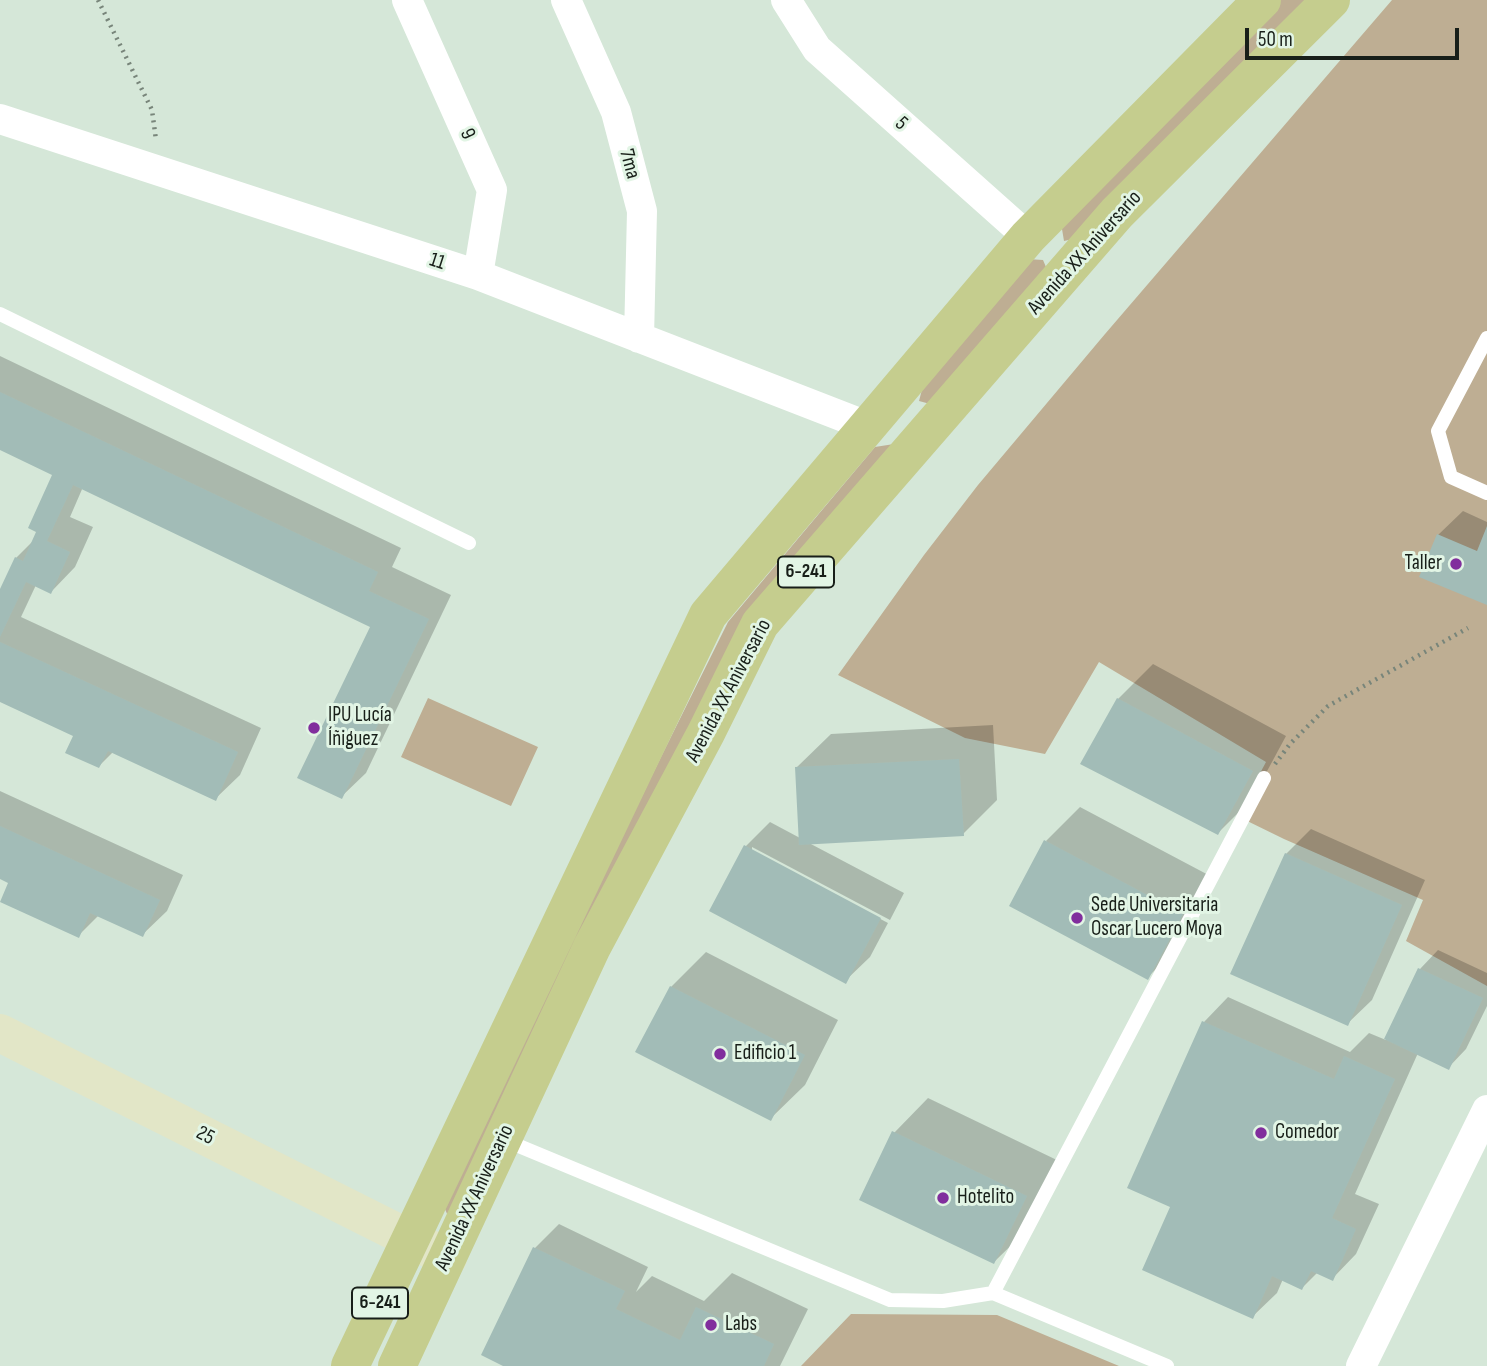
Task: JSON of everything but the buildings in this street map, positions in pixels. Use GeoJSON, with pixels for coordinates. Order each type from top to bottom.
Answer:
{"type":"FeatureCollection","features":[{"type":"Feature","properties":{"kind":"main road","name":"Avenida XX Aniversario"},"geometry":{"type":"LineString","coordinates":[[350,1366],[708,615],[1028,237],[1262,0]]}},
{"type":"Feature","properties":{"kind":"main road","name":"Avenida XX Aniversario"},"geometry":{"type":"LineString","coordinates":[[397,1366],[592,947],[706,733],[760,624],[1117,213],[1331,0]]}},
{"type":"Feature","properties":{"kind":"street","name":"9"},"geometry":{"type":"LineString","coordinates":[[407,0],[492,190],[478,275]]}},
{"type":"Feature","properties":{"kind":"street","name":"7ma"},"geometry":{"type":"LineString","coordinates":[[566,0],[615,112],[642,211],[639,338]]}},
{"type":"Feature","properties":{"kind":"street","name":"5"},"geometry":{"type":"LineString","coordinates":[[786,0],[817,49],[1028,237]]}},
{"type":"Feature","properties":{"kind":"street","name":"11"},"geometry":{"type":"LineString","coordinates":[[0,119],[478,275],[867,426]]}},
{"type":"Feature","properties":{"kind":"street","name":"25"},"geometry":{"type":"LineString","coordinates":[[0,1033],[447,1258]]}},
{"type":"Feature","properties":{"kind":"street"},"geometry":{"type":"LineString","coordinates":[[1361,1366],[1487,1110]]}},
{"type":"Feature","properties":{"kind":"lane"},"geometry":{"type":"LineString","coordinates":[[0,314],[469,543]]}},
{"type":"Feature","properties":{"kind":"lane"},"geometry":{"type":"LineString","coordinates":[[1487,338],[1438,431],[1451,477],[1487,494]]}},
{"type":"Feature","properties":{"kind":"lane"},"geometry":{"type":"LineString","coordinates":[[993,1293],[1264,778]]}},
{"type":"Feature","properties":{"kind":"lane"},"geometry":{"type":"LineString","coordinates":[[502,1139],[890,1300],[943,1301],[993,1293],[1167,1366]]}},
{"type":"Feature","properties":{"kind":"path"},"geometry":{"type":"LineString","coordinates":[[98,0],[152,110],[159,172]]}},
{"type":"Feature","properties":{"kind":"path"},"geometry":{"type":"LineString","coordinates":[[1264,778],[1290,744],[1328,706],[1468,628]]}},
{"type":"Feature","properties":{"kind":"shaded area"},"geometry":{"type":"Polygon","coordinates":[[[1280,0],[1312,0],[1082,237],[1064,241],[1061,223],[1280,0]]]}},
{"type":"Feature","properties":{"kind":"shaded area"},"geometry":{"type":"Polygon","coordinates":[[[1392,0],[1487,0],[1487,986],[1406,941],[1423,900],[1237,816],[1266,762],[1099,662],[1045,754],[965,738],[838,675],[978,485],[1392,0]]]}},
{"type":"Feature","properties":{"kind":"shaded area"},"geometry":{"type":"Polygon","coordinates":[[[1027,259],[1043,260],[1049,274],[934,405],[919,401],[924,382],[1027,259]]]}},
{"type":"Feature","properties":{"kind":"shaded area"},"geometry":{"type":"Polygon","coordinates":[[[894,444],[748,623],[448,1216],[441,1200],[728,622],[875,447],[894,444]]]}},
{"type":"Feature","properties":{"kind":"shaded area"},"geometry":{"type":"Polygon","coordinates":[[[428,698],[538,747],[511,806],[401,757],[428,698]]]}},
{"type":"Feature","properties":{"kind":"shaded area"},"geometry":{"type":"Polygon","coordinates":[[[851,1314],[997,1315],[1119,1366],[801,1366],[851,1314]]]}},
{"type":"Feature","properties":{"kind":"place","name":"Taller"},"geometry":{"type":"Point","coordinates":[1456,564]}},
{"type":"Feature","properties":{"kind":"place","name":"IPU Lucía Íñiguez"},"geometry":{"type":"Point","coordinates":[314,728]}},
{"type":"Feature","properties":{"kind":"place","name":"Sede Universitaria Oscar Lucero Moya"},"geometry":{"type":"Point","coordinates":[1077,918]}},
{"type":"Feature","properties":{"kind":"place","name":"Edificio 1"},"geometry":{"type":"Point","coordinates":[720,1054]}},
{"type":"Feature","properties":{"kind":"place","name":"Comedor"},"geometry":{"type":"Point","coordinates":[1261,1133]}},
{"type":"Feature","properties":{"kind":"place","name":"Hotelito"},"geometry":{"type":"Point","coordinates":[943,1198]}},
{"type":"Feature","properties":{"kind":"place","name":"Labs"},"geometry":{"type":"Point","coordinates":[711,1325]}}]}
